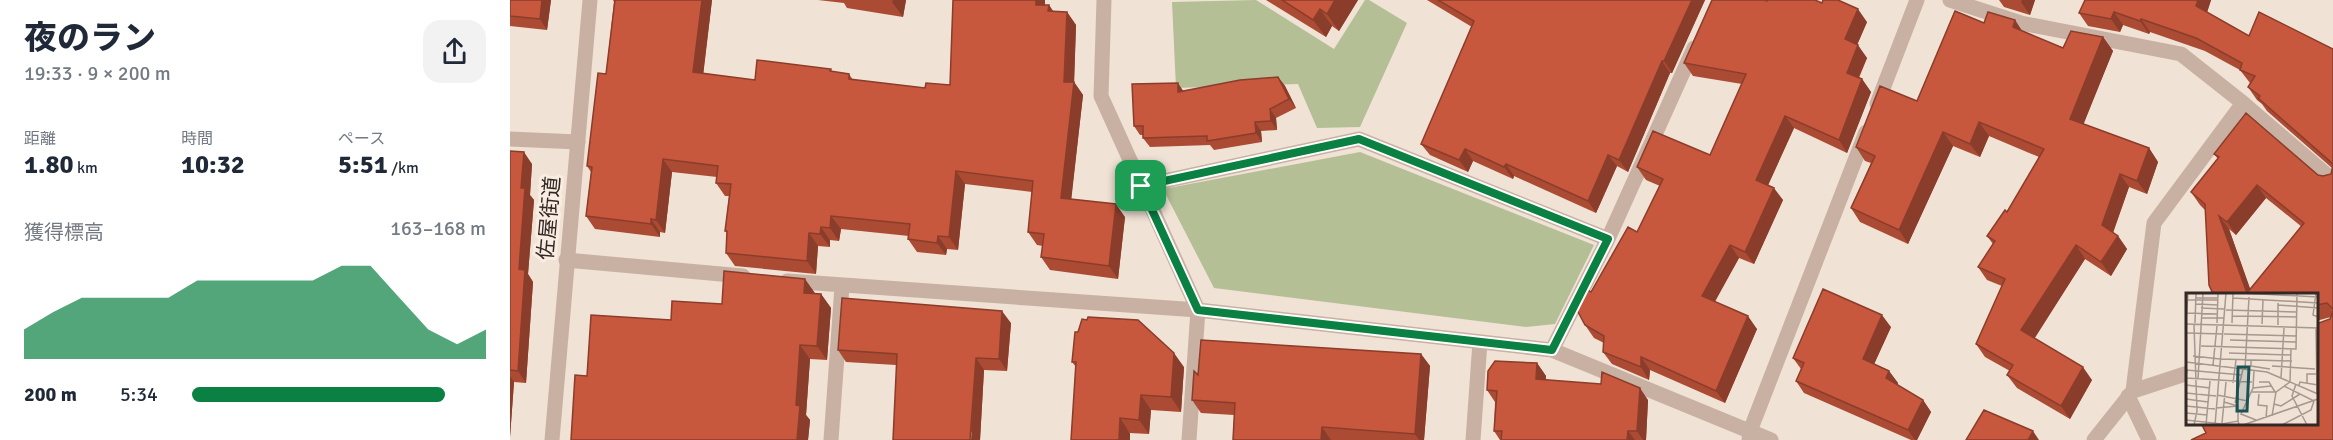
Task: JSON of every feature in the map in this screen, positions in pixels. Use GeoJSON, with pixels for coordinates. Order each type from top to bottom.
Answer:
{"type":"FeatureCollection","features":[{"type":"Feature","properties":{"kind":"street","name":"佐屋街道"},"geometry":{"type":"LineString","coordinates":[[552,440],[590,0]]}},
{"type":"Feature","properties":{"kind":"street"},"geometry":{"type":"LineString","coordinates":[[1104,0],[1101,96],[1198,310],[1189,440]]}},
{"type":"Feature","properties":{"kind":"street"},"geometry":{"type":"LineString","coordinates":[[1749,435],[1917,0]]}},
{"type":"Feature","properties":{"kind":"street"},"geometry":{"type":"LineString","coordinates":[[1950,0],[2021,23],[2181,54],[2243,103],[2333,180]]}},
{"type":"Feature","properties":{"kind":"street"},"geometry":{"type":"LineString","coordinates":[[1552,350],[1608,239],[1701,33]]}},
{"type":"Feature","properties":{"kind":"street"},"geometry":{"type":"LineString","coordinates":[[2149,440],[2131,394],[2154,223],[2243,103]]}},
{"type":"Feature","properties":{"kind":"street"},"geometry":{"type":"LineString","coordinates":[[510,139],[578,142]]}},
{"type":"Feature","properties":{"kind":"street"},"geometry":{"type":"LineString","coordinates":[[1141,186],[1359,139],[1608,239]]}},
{"type":"Feature","properties":{"kind":"street"},"geometry":{"type":"LineString","coordinates":[[566,260],[842,286],[1198,310],[1552,350],[1749,435],[1771,440]]}},
{"type":"Feature","properties":{"kind":"street"},"geometry":{"type":"LineString","coordinates":[[831,440],[842,286]]}},
{"type":"Feature","properties":{"kind":"street"},"geometry":{"type":"LineString","coordinates":[[1473,440],[1480,342]]}},
{"type":"Feature","properties":{"kind":"street"},"geometry":{"type":"LineString","coordinates":[[2094,440],[2131,394],[2186,373]]}},
{"type":"Feature","properties":{"kind":"green space"},"geometry":{"type":"Polygon","coordinates":[[[1256,0],[1334,49],[1365,0],[1369,0],[1407,23],[1360,127],[1317,128],[1298,84],[1176,88],[1172,2],[1256,0]]]}},
{"type":"Feature","properties":{"kind":"green space"},"geometry":{"type":"Polygon","coordinates":[[[1360,152],[1594,245],[1555,324],[1526,327],[1214,288],[1163,189],[1360,152]]]}},
{"type":"Feature","properties":{"kind":"building"},"geometry":{"type":"Polygon","coordinates":[[[510,0],[542,0],[540,19],[510,16],[510,0]]]}},
{"type":"Feature","properties":{"kind":"building"},"geometry":{"type":"Polygon","coordinates":[[[615,0],[702,0],[693,72],[755,80],[757,60],[831,69],[830,71],[849,74],[849,79],[925,88],[926,83],[950,85],[953,0],[1036,0],[1036,5],[1049,5],[1048,11],[1067,12],[1064,82],[1074,82],[1061,198],[1116,204],[1109,266],[1041,257],[1044,234],[1028,232],[1033,181],[956,171],[949,237],[938,236],[937,243],[908,239],[910,224],[831,216],[830,228],[821,227],[820,234],[809,233],[807,261],[726,253],[727,231],[725,231],[731,184],[716,183],[718,166],[663,159],[656,220],[651,219],[651,224],[586,216],[592,167],[587,166],[598,73],[606,74],[615,0]]]}},
{"type":"Feature","properties":{"kind":"building"},"geometry":{"type":"Polygon","coordinates":[[[1282,0],[1335,0],[1327,14],[1320,9],[1313,20],[1282,0]]]}},
{"type":"Feature","properties":{"kind":"building"},"geometry":{"type":"Polygon","coordinates":[[[1438,0],[1692,0],[1662,61],[1619,160],[1608,155],[1588,201],[1506,164],[1504,167],[1465,149],[1459,160],[1421,144],[1474,21],[1438,0]]]}},
{"type":"Feature","properties":{"kind":"building"},"geometry":{"type":"Polygon","coordinates":[[[1712,0],[1815,0],[1822,3],[1823,0],[1838,0],[1858,9],[1845,39],[1858,45],[1847,73],[1862,79],[1839,140],[1785,116],[1756,180],[1774,188],[1745,252],[1730,245],[1702,296],[1748,316],[1716,391],[1641,357],[1641,367],[1603,352],[1604,336],[1585,325],[1577,310],[1588,290],[1591,292],[1628,227],[1637,232],[1663,179],[1637,167],[1653,131],[1710,155],[1746,74],[1684,63],[1712,0]]]}},
{"type":"Feature","properties":{"kind":"building"},"geometry":{"type":"Polygon","coordinates":[[[2085,0],[2198,0],[2196,6],[2249,36],[2259,12],[2333,49],[2333,164],[2248,87],[2255,76],[2240,70],[2242,63],[2196,38],[2141,19],[2140,21],[2114,12],[2111,19],[2079,13],[2085,0]]]}},
{"type":"Feature","properties":{"kind":"building"},"geometry":{"type":"Polygon","coordinates":[[[1955,11],[1984,23],[1988,12],[2015,20],[2013,27],[2063,48],[2071,31],[2103,37],[2070,119],[2149,148],[2137,181],[2120,174],[2102,225],[2118,236],[2101,262],[2076,245],[2021,330],[2083,367],[2061,406],[2007,375],[2013,365],[1976,344],[2005,279],[1978,267],[1995,241],[1987,236],[2005,210],[2007,212],[2044,149],[1979,122],[1970,144],[1943,132],[1899,230],[1851,208],[1875,156],[1856,147],[1880,86],[1917,101],[1955,11]]]}},
{"type":"Feature","properties":{"kind":"building"},"geometry":{"type":"Polygon","coordinates":[[[1278,77],[1289,99],[1270,109],[1271,121],[1255,122],[1256,133],[1207,141],[1207,136],[1143,138],[1143,126],[1134,126],[1132,84],[1178,83],[1178,92],[1240,80],[1278,77]]]}},
{"type":"Feature","properties":{"kind":"building"},"geometry":{"type":"Polygon","coordinates":[[[2246,113],[2318,175],[2331,174],[2333,165],[2333,309],[2327,303],[2318,305],[2318,293],[2247,293],[2213,293],[2209,285],[2205,204],[2191,192],[2219,157],[2214,154],[2246,113]],[[2257,185],[2227,222],[2219,216],[2247,293],[2304,223],[2257,185]]]}},
{"type":"Feature","properties":{"kind":"building"},"geometry":{"type":"Polygon","coordinates":[[[510,151],[524,152],[521,188],[525,188],[519,269],[525,270],[518,371],[510,370],[510,151]]]}},
{"type":"Feature","properties":{"kind":"building"},"geometry":{"type":"Polygon","coordinates":[[[724,271],[805,279],[804,293],[821,294],[817,346],[800,345],[796,405],[800,406],[797,440],[571,440],[575,375],[587,376],[591,315],[671,320],[672,301],[722,304],[724,271]]]}},
{"type":"Feature","properties":{"kind":"building"},"geometry":{"type":"Polygon","coordinates":[[[1823,289],[1882,315],[1863,359],[1889,371],[1886,378],[1923,400],[1908,430],[1796,381],[1804,363],[1793,358],[1823,289]]]}},
{"type":"Feature","properties":{"kind":"building"},"geometry":{"type":"Polygon","coordinates":[[[842,298],[1002,311],[999,359],[976,358],[970,440],[893,440],[897,354],[838,350],[842,298]]]}},
{"type":"Feature","properties":{"kind":"building"},"geometry":{"type":"Polygon","coordinates":[[[2333,311],[2333,440],[2191,440],[2206,433],[2202,425],[2318,425],[2318,323],[2330,319],[2333,311]]]}},
{"type":"Feature","properties":{"kind":"building"},"geometry":{"type":"Polygon","coordinates":[[[1088,317],[1138,320],[1174,353],[1171,397],[1141,395],[1139,420],[1120,418],[1119,440],[1071,440],[1076,362],[1072,362],[1075,332],[1078,332],[1082,319],[1087,320],[1088,317]]]}},
{"type":"Feature","properties":{"kind":"building"},"geometry":{"type":"Polygon","coordinates":[[[1201,340],[1421,354],[1415,434],[1322,427],[1321,440],[1233,440],[1235,403],[1192,400],[1194,371],[1198,375],[1201,340]]]}},
{"type":"Feature","properties":{"kind":"building"},"geometry":{"type":"Polygon","coordinates":[[[1495,361],[1537,363],[1536,379],[1601,384],[1602,372],[1640,388],[1637,431],[1628,431],[1627,440],[1501,440],[1502,431],[1494,431],[1497,391],[1487,390],[1488,371],[1495,361]]]}},
{"type":"Feature","properties":{"kind":"building"},"geometry":{"type":"Polygon","coordinates":[[[1984,410],[2033,431],[2028,440],[1966,440],[1984,410]]]}},
{"type":"Feature","properties":{"kind":"route"},"geometry":{"type":"LineString","coordinates":[[1359,139],[1608,239],[1552,350],[1198,310],[1141,186],[1359,139]]}}]}
